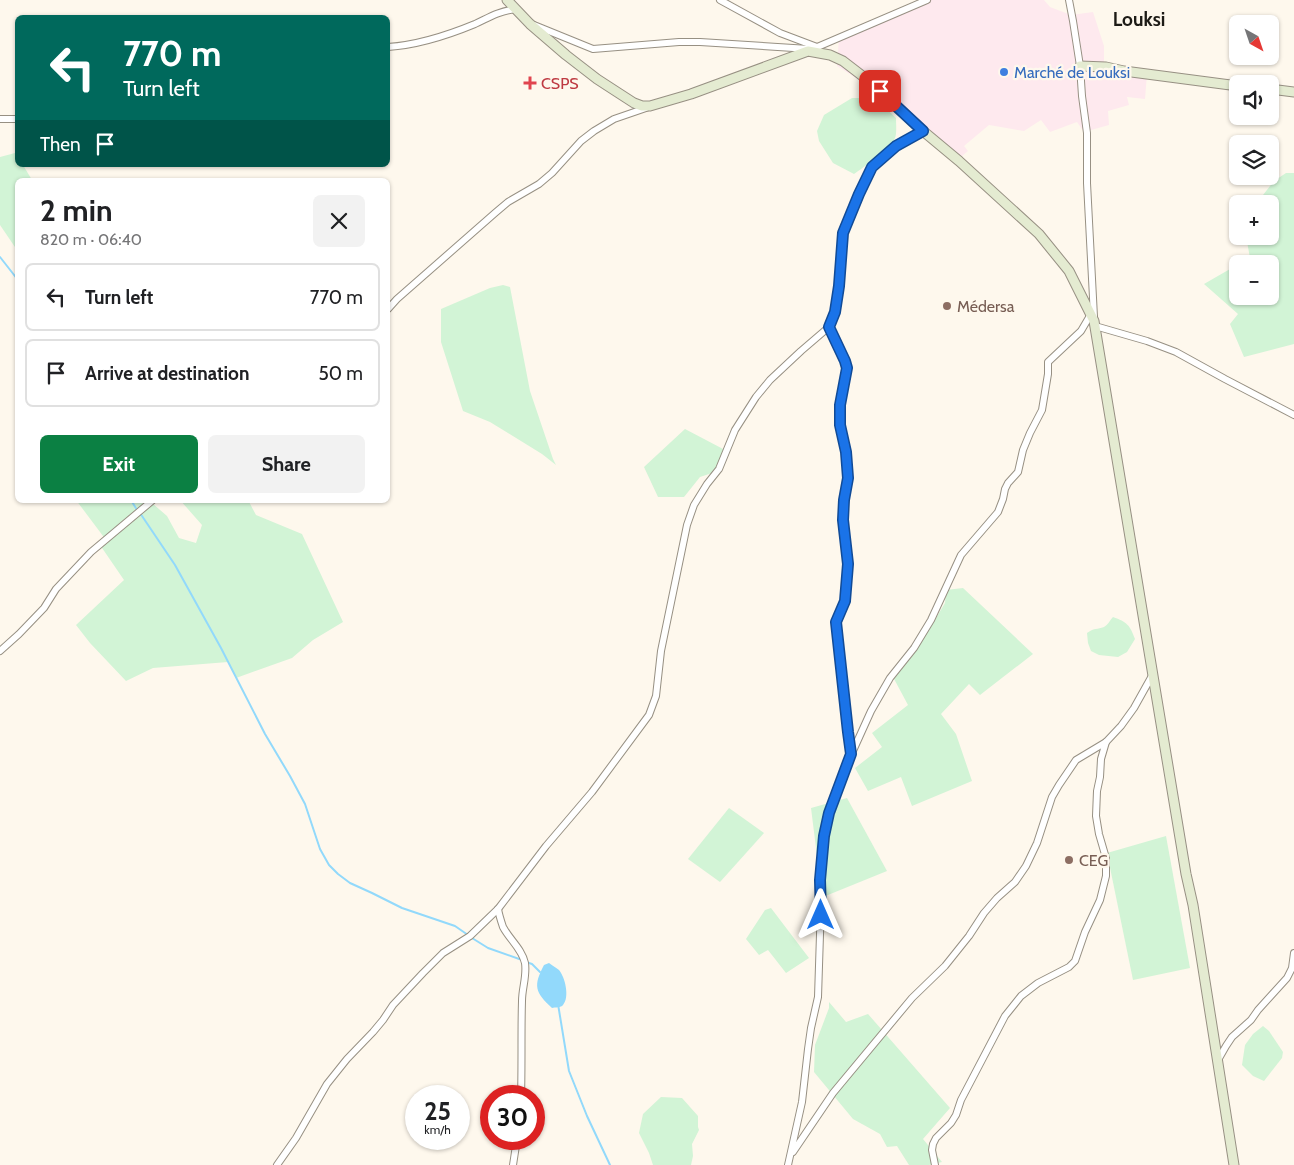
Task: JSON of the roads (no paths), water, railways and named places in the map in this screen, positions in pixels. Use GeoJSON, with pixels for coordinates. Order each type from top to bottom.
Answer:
{"type":"FeatureCollection","features":[{"type":"Feature","properties":{"kind":"street"},"geometry":{"type":"LineString","coordinates":[[507,0],[530,24],[597,79],[634,103],[650,106]]}},
{"type":"Feature","properties":{"kind":"street"},"geometry":{"type":"LineString","coordinates":[[720,0],[812,49],[843,61],[869,81],[1038,234],[1068,271],[1093,320],[1176,352],[1294,415]]}},
{"type":"Feature","properties":{"kind":"street"},"geometry":{"type":"LineString","coordinates":[[390,307],[494,213],[508,202],[539,184],[552,173],[581,141],[614,119],[698,91],[812,49],[927,0]]}},
{"type":"Feature","properties":{"kind":"street"},"geometry":{"type":"LineString","coordinates":[[1069,0],[1074,21],[1087,133],[1087,183],[1093,320],[1186,874],[1193,905],[1234,1165]]}},
{"type":"Feature","properties":{"kind":"street"},"geometry":{"type":"LineString","coordinates":[[390,47],[430,41],[501,11],[515,9]]}},
{"type":"Feature","properties":{"kind":"street"},"geometry":{"type":"LineString","coordinates":[[530,24],[593,49],[679,42],[812,49]]}},
{"type":"Feature","properties":{"kind":"street"},"geometry":{"type":"LineString","coordinates":[[1080,66],[1106,67],[1229,85]]}},
{"type":"Feature","properties":{"kind":"street"},"geometry":{"type":"LineString","coordinates":[[1279,90],[1294,92]]}},
{"type":"Feature","properties":{"kind":"street"},"geometry":{"type":"LineString","coordinates":[[0,119],[15,120]]}},
{"type":"Feature","properties":{"kind":"street"},"geometry":{"type":"LineString","coordinates":[[277,1165],[296,1138],[328,1084],[347,1059],[378,1026],[405,991],[443,953],[470,936],[498,909],[546,846],[592,792],[649,715],[656,696],[661,651],[687,525],[694,505],[707,484],[720,469],[735,430],[756,397],[770,380],[829,327],[835,312],[839,286],[843,233],[872,167],[896,146],[923,131]]}},
{"type":"Feature","properties":{"kind":"street"},"geometry":{"type":"LineString","coordinates":[[788,1165],[802,1102],[808,1049],[818,997],[820,880],[824,836],[829,813],[851,754],[871,711],[890,678],[914,648],[931,620],[961,555],[998,512],[1003,499],[1004,489],[1018,472],[1023,450],[1042,410],[1048,362],[1093,320]]}},
{"type":"Feature","properties":{"kind":"street"},"geometry":{"type":"LineString","coordinates":[[829,327],[847,368],[840,405],[840,425],[846,452],[848,478],[843,520],[848,564],[845,601],[836,622],[851,754]]}},
{"type":"Feature","properties":{"kind":"street"},"geometry":{"type":"LineString","coordinates":[[0,651],[44,608],[56,589],[91,552],[149,503]]}},
{"type":"Feature","properties":{"kind":"street"},"geometry":{"type":"LineString","coordinates":[[791,1156],[833,1093],[912,998],[945,966],[969,936],[984,913],[1014,882],[1026,866],[1037,843],[1052,797],[1059,785],[1076,760],[1106,742],[1121,726],[1134,708],[1153,674]]}},
{"type":"Feature","properties":{"kind":"street"},"geometry":{"type":"LineString","coordinates":[[935,1165],[932,1150],[933,1144],[956,1115],[961,1100],[1005,1016],[1021,996],[1038,983],[1069,967],[1075,961],[1085,932],[1100,900],[1106,876],[1106,858],[1096,816],[1101,759],[1106,742]]}},
{"type":"Feature","properties":{"kind":"street"},"geometry":{"type":"LineString","coordinates":[[498,909],[504,928],[523,955],[525,963],[526,973],[522,999],[521,1085]]}},
{"type":"Feature","properties":{"kind":"street"},"geometry":{"type":"LineString","coordinates":[[1217,1062],[1232,1037],[1251,1020],[1287,978],[1292,968],[1294,953]]}},
{"type":"Feature","properties":{"kind":"street"},"geometry":{"type":"LineString","coordinates":[[513,1165],[515,1150]]}},
{"type":"Feature","properties":{"kind":"water"},"geometry":{"type":"Polygon","coordinates":[[[549,963],[559,970],[565,982],[566,997],[563,1005],[559,1007],[552,1008],[537,988],[540,972],[544,965],[549,963]]]}},
{"type":"Feature","properties":{"kind":"waterway"},"geometry":{"type":"LineString","coordinates":[[0,257],[15,276]]}},
{"type":"Feature","properties":{"kind":"waterway"},"geometry":{"type":"LineString","coordinates":[[133,503],[137,510]]}},
{"type":"Feature","properties":{"kind":"waterway"},"geometry":{"type":"LineString","coordinates":[[140,513],[175,565],[221,648],[265,734],[290,776],[305,804],[320,849],[329,865],[350,883],[402,908],[455,926],[468,935]]}},
{"type":"Feature","properties":{"kind":"waterway"},"geometry":{"type":"LineString","coordinates":[[472,938],[488,948],[522,960]]}},
{"type":"Feature","properties":{"kind":"waterway"},"geometry":{"type":"LineString","coordinates":[[526,962],[532,964],[540,972]]}},
{"type":"Feature","properties":{"kind":"waterway"},"geometry":{"type":"LineString","coordinates":[[558,1004],[569,1071],[610,1165]]}},
{"type":"Feature","properties":{"kind":"place","name":"Marché de Louksi"},"geometry":{"type":"Point","coordinates":[1004,72]}},
{"type":"Feature","properties":{"kind":"place","name":"CSPS"},"geometry":{"type":"Point","coordinates":[530,83]}},
{"type":"Feature","properties":{"kind":"place","name":"Médersa"},"geometry":{"type":"Point","coordinates":[947,306]}},
{"type":"Feature","properties":{"kind":"place","name":"CEG"},"geometry":{"type":"Point","coordinates":[1069,860]}},
{"type":"Feature","properties":{"kind":"district","name":"Louksi"},"geometry":{"type":"Point","coordinates":[1139,19]}}]}
